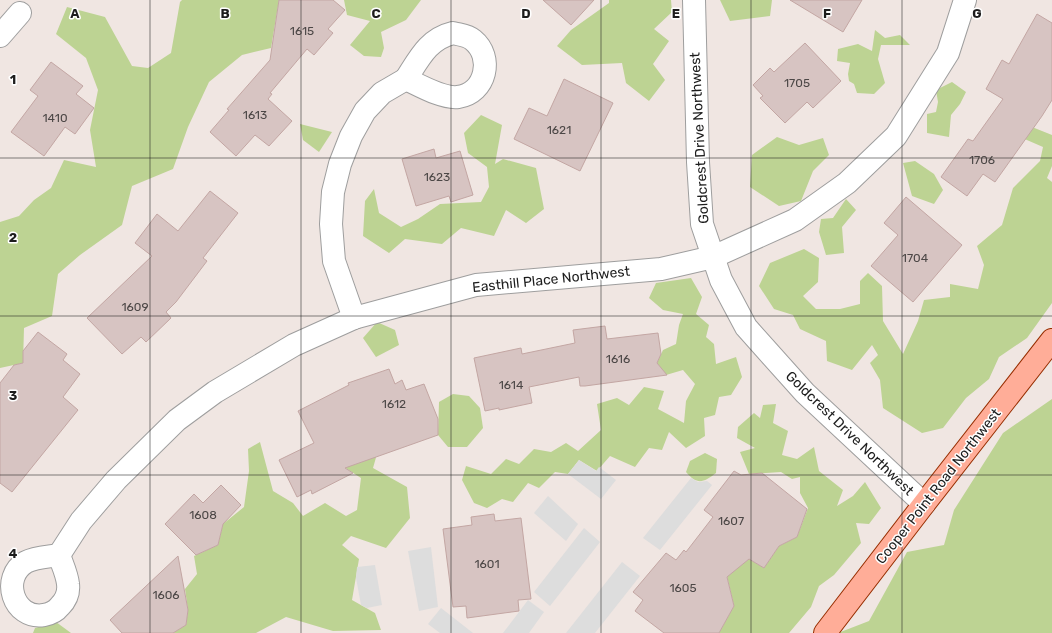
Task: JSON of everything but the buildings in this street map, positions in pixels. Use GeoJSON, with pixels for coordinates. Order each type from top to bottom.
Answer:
{"type":"FeatureCollection","features":[{"type":"Feature","properties":{"kind":"main road","name":"Cooper Point Road Northwest"},"geometry":{"type":"LineString","coordinates":[[825,633],[1052,340]]}},
{"type":"Feature","properties":{"kind":"street","name":"Goldcrest Drive Northwest"},"geometry":{"type":"LineString","coordinates":[[694,0],[698,162],[702,224],[721,280],[746,326],[805,392],[924,504]]}},
{"type":"Feature","properties":{"kind":"street","name":"Easthill Place Northwest"},"geometry":{"type":"LineString","coordinates":[[59,555],[81,521],[116,480],[177,420],[215,392],[294,345],[354,318],[476,285],[661,268],[713,257],[795,220],[847,183],[896,136],[948,53],[965,0]]}},
{"type":"Feature","properties":{"kind":"street"},"geometry":{"type":"LineString","coordinates":[[0,36],[20,13]]}},
{"type":"Feature","properties":{"kind":"street"},"geometry":{"type":"LineString","coordinates":[[354,318],[334,261],[330,224],[333,192],[340,164],[351,136],[365,111],[382,93],[406,79]]}},
{"type":"Feature","properties":{"kind":"green space"},"geometry":{"type":"Polygon","coordinates":[[[182,0],[279,0],[271,48],[242,55],[209,82],[188,127],[173,169],[132,186],[122,225],[80,255],[58,274],[52,316],[24,328],[23,363],[0,368],[0,222],[19,216],[34,200],[51,188],[64,160],[96,167],[90,130],[98,90],[86,58],[56,34],[67,7],[105,17],[132,66],[148,68],[171,53],[180,2],[182,0]]]}},
{"type":"Feature","properties":{"kind":"green space"},"geometry":{"type":"Polygon","coordinates":[[[344,0],[421,0],[406,20],[381,32],[384,48],[381,57],[364,56],[350,45],[370,21],[347,15],[344,0]]]}},
{"type":"Feature","properties":{"kind":"green space"},"geometry":{"type":"Polygon","coordinates":[[[609,0],[671,0],[672,12],[654,29],[669,41],[653,64],[665,80],[649,101],[626,83],[622,63],[582,65],[557,46],[571,30],[609,3],[609,0]]]}},
{"type":"Feature","properties":{"kind":"green space"},"geometry":{"type":"Polygon","coordinates":[[[720,0],[772,0],[770,16],[730,21],[720,0]]]}},
{"type":"Feature","properties":{"kind":"green space"},"geometry":{"type":"Polygon","coordinates":[[[875,30],[885,38],[900,35],[910,45],[881,45],[878,59],[885,83],[874,94],[857,93],[854,84],[849,81],[848,74],[850,63],[837,61],[838,49],[858,44],[872,51],[875,30]]]}},
{"type":"Feature","properties":{"kind":"green space"},"geometry":{"type":"Polygon","coordinates":[[[952,82],[966,92],[960,104],[951,115],[949,137],[927,133],[927,114],[936,112],[938,102],[936,90],[952,82]]]}},
{"type":"Feature","properties":{"kind":"green space"},"geometry":{"type":"Polygon","coordinates":[[[481,115],[502,125],[495,164],[503,159],[536,168],[544,209],[526,223],[506,210],[494,236],[461,228],[442,244],[405,239],[389,253],[363,236],[365,201],[374,189],[379,213],[401,227],[418,219],[440,204],[481,202],[489,187],[487,167],[468,153],[464,133],[481,115]]]}},
{"type":"Feature","properties":{"kind":"green space"},"geometry":{"type":"Polygon","coordinates":[[[1017,121],[1052,135],[1052,166],[1047,178],[1052,182],[1052,303],[1027,338],[999,357],[989,379],[966,398],[943,428],[922,433],[883,408],[880,380],[870,363],[878,355],[872,345],[852,370],[827,361],[826,341],[800,329],[793,315],[774,309],[759,286],[770,263],[804,249],[819,258],[818,282],[803,296],[816,309],[840,309],[860,304],[860,281],[868,273],[882,286],[883,321],[903,354],[918,321],[924,300],[950,297],[950,284],[978,289],[984,265],[977,246],[1002,225],[1013,188],[1040,161],[1043,147],[1013,134],[1017,121]]]}},
{"type":"Feature","properties":{"kind":"green space"},"geometry":{"type":"Polygon","coordinates":[[[300,124],[332,132],[319,152],[303,140],[300,124]]]}},
{"type":"Feature","properties":{"kind":"green space"},"geometry":{"type":"Polygon","coordinates":[[[777,137],[799,145],[823,138],[829,155],[813,171],[801,201],[779,206],[750,187],[752,155],[777,137]]]}},
{"type":"Feature","properties":{"kind":"green space"},"geometry":{"type":"Polygon","coordinates":[[[915,161],[934,174],[943,190],[934,204],[912,196],[903,163],[915,161]]]}},
{"type":"Feature","properties":{"kind":"green space"},"geometry":{"type":"Polygon","coordinates":[[[846,199],[856,210],[842,227],[844,253],[826,255],[819,232],[821,219],[833,218],[846,199]]]}},
{"type":"Feature","properties":{"kind":"green space"},"geometry":{"type":"Polygon","coordinates":[[[691,278],[702,297],[696,314],[709,325],[706,337],[714,344],[716,364],[736,357],[742,377],[731,395],[719,397],[715,415],[704,418],[705,436],[686,448],[669,432],[662,450],[649,448],[635,467],[610,456],[597,471],[579,460],[568,474],[555,472],[539,488],[528,483],[513,502],[502,499],[487,508],[474,503],[462,480],[466,466],[491,474],[506,459],[519,464],[534,449],[551,452],[566,443],[578,451],[601,430],[597,404],[617,398],[629,405],[644,387],[664,391],[658,409],[684,423],[686,401],[695,384],[683,370],[666,375],[657,363],[663,350],[676,344],[679,325],[683,314],[663,310],[649,298],[656,283],[691,278]]]}},
{"type":"Feature","properties":{"kind":"green space"},"geometry":{"type":"Polygon","coordinates":[[[377,322],[395,330],[399,345],[376,357],[363,338],[377,322]]]}},
{"type":"Feature","properties":{"kind":"green space"},"geometry":{"type":"Polygon","coordinates":[[[453,394],[469,396],[480,408],[483,428],[467,447],[448,447],[438,435],[439,402],[453,394]]]}},
{"type":"Feature","properties":{"kind":"green space"},"geometry":{"type":"Polygon","coordinates":[[[1052,399],[1052,633],[838,633],[869,621],[907,552],[944,545],[954,510],[1003,433],[1052,399]]]}},
{"type":"Feature","properties":{"kind":"green space"},"geometry":{"type":"Polygon","coordinates":[[[776,404],[773,423],[788,431],[782,455],[797,459],[814,447],[819,471],[843,490],[837,506],[853,496],[865,482],[881,508],[869,524],[856,523],[861,543],[834,575],[819,586],[811,607],[789,633],[719,633],[734,606],[727,576],[749,559],[764,568],[779,546],[797,537],[808,508],[800,493],[800,477],[792,479],[781,472],[749,474],[740,452],[755,448],[737,438],[738,427],[754,413],[760,418],[763,405],[776,404]]]}},
{"type":"Feature","properties":{"kind":"green space"},"geometry":{"type":"Polygon","coordinates":[[[260,442],[273,491],[293,503],[303,516],[325,503],[346,516],[357,510],[361,478],[344,467],[377,454],[373,468],[407,487],[410,518],[386,548],[351,536],[342,545],[359,559],[352,600],[375,613],[381,630],[333,631],[286,617],[256,633],[173,633],[186,625],[188,610],[185,589],[197,574],[194,556],[218,545],[223,524],[244,507],[249,471],[248,449],[260,442]]]}},
{"type":"Feature","properties":{"kind":"green space"},"geometry":{"type":"Polygon","coordinates":[[[705,453],[717,459],[716,473],[704,481],[697,481],[686,472],[690,461],[705,453]]]}},
{"type":"Feature","properties":{"kind":"green space"},"geometry":{"type":"Polygon","coordinates":[[[56,622],[71,633],[33,633],[35,628],[56,622]]]}},
{"type":"Feature","properties":{"kind":"shaded area"},"geometry":{"type":"Polygon","coordinates":[[[579,460],[596,471],[599,467],[616,480],[601,499],[568,474],[579,460]]]}},
{"type":"Feature","properties":{"kind":"shaded area"},"geometry":{"type":"Polygon","coordinates":[[[691,478],[698,482],[707,481],[712,485],[660,550],[643,538],[691,478]]]}},
{"type":"Feature","properties":{"kind":"shaded area"},"geometry":{"type":"Polygon","coordinates":[[[548,496],[578,524],[566,541],[534,513],[548,496]]]}},
{"type":"Feature","properties":{"kind":"shaded area"},"geometry":{"type":"Polygon","coordinates":[[[584,528],[600,542],[550,606],[534,592],[584,528]]]}},
{"type":"Feature","properties":{"kind":"shaded area"},"geometry":{"type":"Polygon","coordinates":[[[431,547],[438,607],[419,611],[408,551],[431,547]]]}},
{"type":"Feature","properties":{"kind":"shaded area"},"geometry":{"type":"Polygon","coordinates":[[[622,562],[640,576],[595,633],[566,633],[622,562]]]}},
{"type":"Feature","properties":{"kind":"shaded area"},"geometry":{"type":"Polygon","coordinates":[[[375,565],[382,605],[367,608],[361,605],[356,578],[357,567],[375,565]]]}},
{"type":"Feature","properties":{"kind":"shaded area"},"geometry":{"type":"Polygon","coordinates":[[[528,600],[544,612],[529,633],[503,633],[528,600]]]}},
{"type":"Feature","properties":{"kind":"shaded area"},"geometry":{"type":"Polygon","coordinates":[[[441,608],[473,633],[440,633],[428,624],[441,608]]]}}]}
